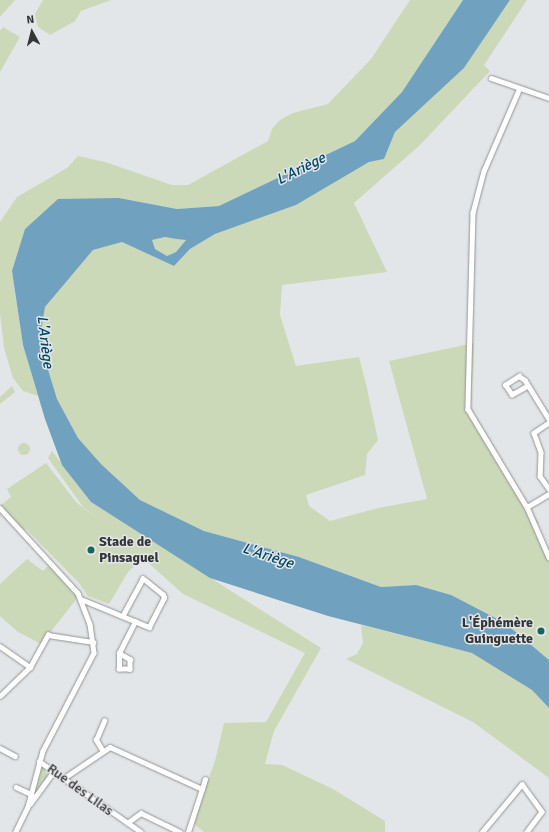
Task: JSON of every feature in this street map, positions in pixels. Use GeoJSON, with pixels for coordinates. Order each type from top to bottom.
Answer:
{"type":"FeatureCollection","features":[{"type":"Feature","properties":{"kind":"street"},"geometry":{"type":"LineString","coordinates":[[491,78],[549,98]]}},
{"type":"Feature","properties":{"kind":"street"},"geometry":{"type":"LineString","coordinates":[[520,88],[484,171],[473,214],[468,409],[527,507],[549,557]]}},
{"type":"Feature","properties":{"kind":"street"},"geometry":{"type":"LineString","coordinates":[[528,386],[512,394],[505,385],[519,376],[528,386],[549,419]]}},
{"type":"Feature","properties":{"kind":"street"},"geometry":{"type":"LineString","coordinates":[[549,423],[534,433],[541,452],[540,476],[549,489]]}},
{"type":"Feature","properties":{"kind":"street"},"geometry":{"type":"LineString","coordinates":[[527,507],[549,494]]}},
{"type":"Feature","properties":{"kind":"street"},"geometry":{"type":"LineString","coordinates":[[0,508],[70,582],[81,599],[86,611],[93,642],[94,653],[88,667],[39,760],[28,807]]}},
{"type":"Feature","properties":{"kind":"street"},"geometry":{"type":"LineString","coordinates":[[81,599],[146,627],[151,625],[164,598],[145,580],[141,581],[123,616]]}},
{"type":"Feature","properties":{"kind":"street"},"geometry":{"type":"LineString","coordinates":[[86,611],[95,604]]}},
{"type":"Feature","properties":{"kind":"street"},"geometry":{"type":"LineString","coordinates":[[119,653],[135,622]]}},
{"type":"Feature","properties":{"kind":"street"},"geometry":{"type":"LineString","coordinates":[[0,696],[30,667],[48,635],[93,642]]}},
{"type":"Feature","properties":{"kind":"street"},"geometry":{"type":"LineString","coordinates":[[0,646],[30,667]]}},
{"type":"Feature","properties":{"kind":"street"},"geometry":{"type":"LineString","coordinates":[[102,750],[96,740],[104,721]]}},
{"type":"Feature","properties":{"kind":"street"},"geometry":{"type":"LineString","coordinates":[[64,778],[102,750],[110,746],[202,789]]}},
{"type":"Feature","properties":{"kind":"street"},"geometry":{"type":"LineString","coordinates":[[0,748],[15,756]]}},
{"type":"Feature","properties":{"kind":"street","name":"Rue des Lilas"},"geometry":{"type":"LineString","coordinates":[[39,760],[140,832]]}},
{"type":"Feature","properties":{"kind":"street"},"geometry":{"type":"LineString","coordinates":[[16,832],[28,807],[54,771]]}},
{"type":"Feature","properties":{"kind":"street"},"geometry":{"type":"LineString","coordinates":[[188,832],[205,779]]}},
{"type":"Feature","properties":{"kind":"street"},"geometry":{"type":"LineString","coordinates":[[482,832],[524,782],[542,812],[527,832]]}},
{"type":"Feature","properties":{"kind":"street"},"geometry":{"type":"LineString","coordinates":[[16,787],[31,794]]}},
{"type":"Feature","properties":{"kind":"street"},"geometry":{"type":"LineString","coordinates":[[127,823],[141,814],[180,832]]}},
{"type":"Feature","properties":{"kind":"green space"},"geometry":{"type":"Polygon","coordinates":[[[0,0],[15,0],[0,17],[0,0]]]}},
{"type":"Feature","properties":{"kind":"green space"},"geometry":{"type":"Polygon","coordinates":[[[43,0],[111,0],[81,11],[75,21],[50,35],[38,27],[35,14],[43,0]]]}},
{"type":"Feature","properties":{"kind":"green space"},"geometry":{"type":"Polygon","coordinates":[[[410,0],[463,0],[402,92],[355,141],[219,206],[177,209],[119,198],[12,272],[23,345],[38,396],[23,391],[13,378],[4,348],[0,313],[0,222],[17,197],[67,168],[78,156],[105,162],[172,185],[188,185],[268,141],[272,129],[280,120],[293,113],[328,104],[371,59],[410,0]]]}},
{"type":"Feature","properties":{"kind":"green space"},"geometry":{"type":"Polygon","coordinates":[[[510,0],[527,0],[484,65],[490,71],[420,145],[354,203],[387,272],[282,285],[280,315],[296,366],[359,357],[367,388],[378,440],[367,454],[365,475],[306,495],[309,506],[330,521],[378,508],[427,499],[389,361],[474,343],[471,408],[539,523],[533,527],[549,562],[549,660],[505,623],[416,585],[381,587],[299,557],[204,531],[140,500],[101,464],[78,438],[57,399],[46,363],[41,331],[45,307],[93,250],[122,242],[174,266],[190,249],[215,234],[296,205],[369,162],[384,159],[395,132],[464,68],[510,0]]]}},
{"type":"Feature","properties":{"kind":"green space"},"geometry":{"type":"Polygon","coordinates":[[[3,27],[20,37],[0,72],[0,31],[3,27]]]}},
{"type":"Feature","properties":{"kind":"green space"},"geometry":{"type":"Polygon","coordinates":[[[165,237],[186,240],[176,252],[167,256],[155,249],[151,240],[165,237]]]}},
{"type":"Feature","properties":{"kind":"green space"},"geometry":{"type":"Polygon","coordinates":[[[12,386],[15,392],[0,404],[0,397],[12,386]]]}},
{"type":"Feature","properties":{"kind":"green space"},"geometry":{"type":"Polygon","coordinates":[[[22,443],[26,443],[30,449],[26,455],[22,455],[18,451],[18,447],[22,443]]]}},
{"type":"Feature","properties":{"kind":"green space"},"geometry":{"type":"Polygon","coordinates":[[[52,451],[91,502],[321,648],[274,731],[265,764],[282,765],[333,789],[385,821],[385,832],[204,832],[193,823],[215,761],[224,723],[266,722],[305,653],[183,594],[143,558],[128,572],[109,604],[88,596],[79,583],[26,529],[23,531],[0,506],[11,497],[7,489],[46,463],[77,503],[106,525],[83,507],[48,458],[52,451]]]}},
{"type":"Feature","properties":{"kind":"green space"},"geometry":{"type":"Polygon","coordinates":[[[27,559],[43,571],[49,565],[78,597],[41,644],[18,632],[0,616],[0,584],[27,559]]]}},
{"type":"Feature","properties":{"kind":"green space"},"geometry":{"type":"Polygon","coordinates":[[[361,625],[473,653],[532,690],[549,708],[549,778],[473,722],[346,659],[357,654],[363,643],[361,625]]]}},
{"type":"Feature","properties":{"kind":"green space"},"geometry":{"type":"Polygon","coordinates":[[[39,764],[51,772],[34,793],[39,764]]]}},
{"type":"Feature","properties":{"kind":"water","name":"L'Ariège"},"geometry":{"type":"Polygon","coordinates":[[[463,0],[510,0],[464,68],[395,132],[384,159],[369,162],[296,205],[215,234],[190,249],[174,266],[122,242],[93,250],[45,307],[41,331],[46,363],[57,399],[78,438],[101,464],[140,500],[204,531],[299,557],[381,587],[416,585],[451,595],[505,623],[549,660],[549,708],[532,690],[472,653],[328,616],[210,578],[91,502],[62,465],[45,419],[23,345],[12,271],[25,229],[58,199],[119,198],[177,209],[219,206],[355,141],[402,92],[463,0]],[[165,237],[152,240],[155,249],[167,256],[176,252],[186,240],[165,237]]]}},
{"type":"Feature","properties":{"kind":"place","name":"Stade de Pinsaguel"},"geometry":{"type":"Point","coordinates":[91,550]}},
{"type":"Feature","properties":{"kind":"place","name":"L'Éphémère Guinguette"},"geometry":{"type":"Point","coordinates":[541,631]}}]}
